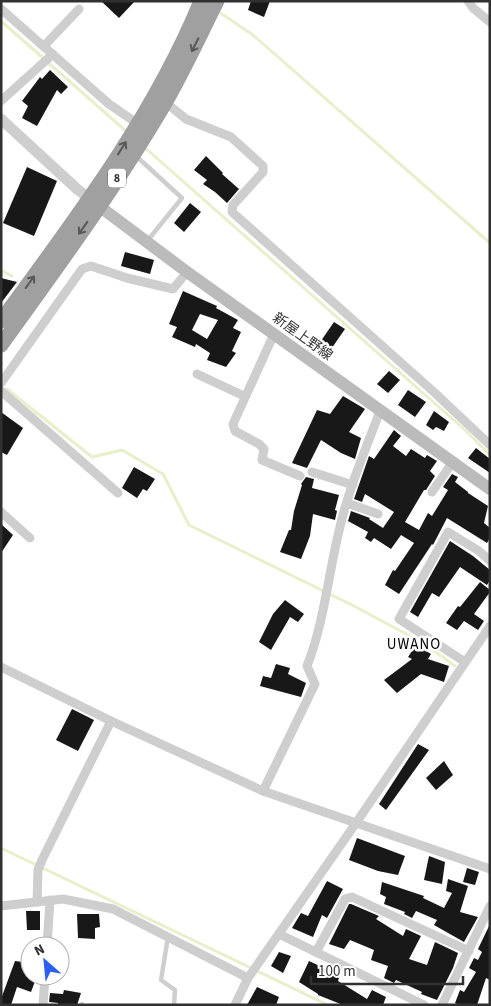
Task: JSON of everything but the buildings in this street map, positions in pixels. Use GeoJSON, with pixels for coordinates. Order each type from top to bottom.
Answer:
{"type":"FeatureCollection","features":[{"type":"Feature","properties":{"kind":"highway","name":"8"},"geometry":{"type":"LineString","coordinates":[[1,321],[133,153],[156,95],[201,1]]}},
{"type":"Feature","properties":{"kind":"highway","name":"8"},"geometry":{"type":"LineString","coordinates":[[1,345],[143,127],[165,102],[217,1]]}},
{"type":"Feature","properties":{"kind":"main road","name":"新屋上野線"},"geometry":{"type":"LineString","coordinates":[[94,202],[187,272],[490,490]]}},
{"type":"Feature","properties":{"kind":"street"},"geometry":{"type":"LineString","coordinates":[[468,1],[473,8],[490,22]]}},
{"type":"Feature","properties":{"kind":"street"},"geometry":{"type":"LineString","coordinates":[[1,9],[109,104],[143,127]]}},
{"type":"Feature","properties":{"kind":"street"},"geometry":{"type":"LineString","coordinates":[[44,46],[79,9]]}},
{"type":"Feature","properties":{"kind":"street"},"geometry":{"type":"LineString","coordinates":[[1,101],[53,54]]}},
{"type":"Feature","properties":{"kind":"street"},"geometry":{"type":"LineString","coordinates":[[165,102],[186,119],[231,137],[263,166],[263,172],[233,205],[232,212],[435,392],[490,445]]}},
{"type":"Feature","properties":{"kind":"street"},"geometry":{"type":"LineString","coordinates":[[1,119],[77,189],[94,202]]}},
{"type":"Feature","properties":{"kind":"street"},"geometry":{"type":"LineString","coordinates":[[1,383],[82,269],[91,266],[127,278],[173,289],[187,272]]}},
{"type":"Feature","properties":{"kind":"street"},"geometry":{"type":"LineString","coordinates":[[274,334],[232,424],[235,431],[264,449],[262,460],[300,476]]}},
{"type":"Feature","properties":{"kind":"street"},"geometry":{"type":"LineString","coordinates":[[197,374],[244,396]]}},
{"type":"Feature","properties":{"kind":"street"},"geometry":{"type":"LineString","coordinates":[[1,391],[118,492]]}},
{"type":"Feature","properties":{"kind":"street"},"geometry":{"type":"LineString","coordinates":[[263,791],[315,684],[307,666],[316,642],[339,531],[353,485],[380,411]]}},
{"type":"Feature","properties":{"kind":"street"},"geometry":{"type":"LineString","coordinates":[[432,492],[452,463]]}},
{"type":"Feature","properties":{"kind":"street"},"geometry":{"type":"LineString","coordinates":[[312,472],[353,485]]}},
{"type":"Feature","properties":{"kind":"street"},"geometry":{"type":"LineString","coordinates":[[347,503],[378,514]]}},
{"type":"Feature","properties":{"kind":"street"},"geometry":{"type":"LineString","coordinates":[[1,512],[30,538]]}},
{"type":"Feature","properties":{"kind":"street"},"geometry":{"type":"LineString","coordinates":[[465,662],[399,619],[448,532],[479,551],[490,561]]}},
{"type":"Feature","properties":{"kind":"street"},"geometry":{"type":"LineString","coordinates":[[235,1005],[248,978],[490,626]]}},
{"type":"Feature","properties":{"kind":"street"},"geometry":{"type":"LineString","coordinates":[[1,667],[111,721],[263,791],[490,869]]}},
{"type":"Feature","properties":{"kind":"street"},"geometry":{"type":"LineString","coordinates":[[37,902],[38,870],[42,860],[111,721]]}},
{"type":"Feature","properties":{"kind":"street"},"geometry":{"type":"LineString","coordinates":[[316,952],[345,898],[352,897],[469,951]]}},
{"type":"Feature","properties":{"kind":"street"},"geometry":{"type":"LineString","coordinates":[[1,906],[63,899],[113,909],[248,978]]}},
{"type":"Feature","properties":{"kind":"street"},"geometry":{"type":"LineString","coordinates":[[48,936],[50,900]]}},
{"type":"Feature","properties":{"kind":"street"},"geometry":{"type":"LineString","coordinates":[[442,1005],[490,906]]}},
{"type":"Feature","properties":{"kind":"street"},"geometry":{"type":"LineString","coordinates":[[279,934],[424,1005]]}},
{"type":"Feature","properties":{"kind":"street"},"geometry":{"type":"LineString","coordinates":[[43,1005],[44,986]]}},
{"type":"Feature","properties":{"kind":"lane"},"geometry":{"type":"LineString","coordinates":[[133,153],[182,198],[146,242]]}},
{"type":"Feature","properties":{"kind":"lane"},"geometry":{"type":"LineString","coordinates":[[168,937],[161,980],[175,990],[174,1005]]}},
{"type":"Feature","properties":{"kind":"waterway"},"geometry":{"type":"LineString","coordinates":[[216,10],[253,35],[490,243]]}},
{"type":"Feature","properties":{"kind":"waterway"},"geometry":{"type":"LineString","coordinates":[[1,21],[127,132]]}},
{"type":"Feature","properties":{"kind":"waterway"},"geometry":{"type":"LineString","coordinates":[[143,146],[465,430],[490,455]]}},
{"type":"Feature","properties":{"kind":"waterway"},"geometry":{"type":"LineString","coordinates":[[1,270],[12,276]]}},
{"type":"Feature","properties":{"kind":"waterway"},"geometry":{"type":"LineString","coordinates":[[7,389],[92,457],[122,450],[163,474],[189,525],[354,606],[423,643],[455,666]]}},
{"type":"Feature","properties":{"kind":"waterway"},"geometry":{"type":"LineString","coordinates":[[1,848],[328,1005]]}},
{"type":"Feature","properties":{"kind":"district","name":"UWANO"},"geometry":{"type":"Point","coordinates":[414,644]}}]}
